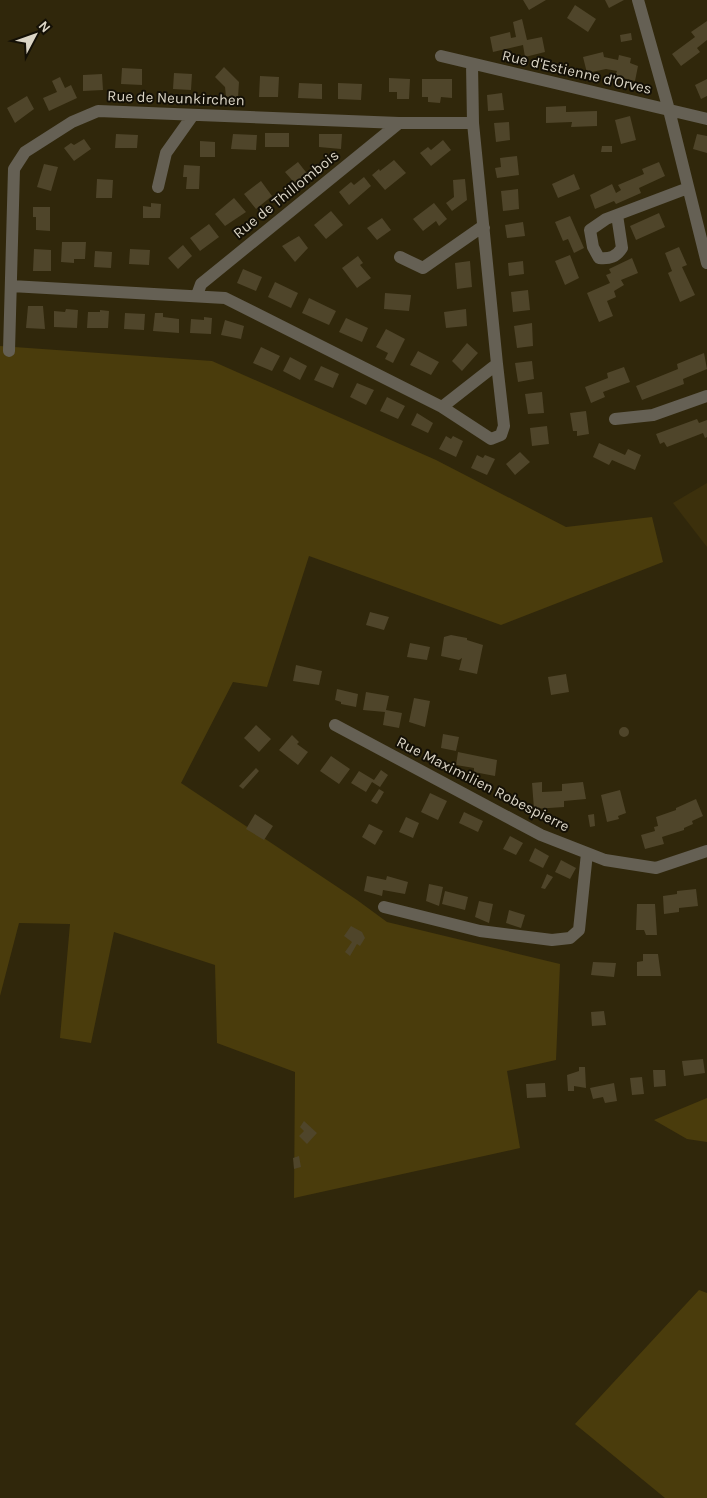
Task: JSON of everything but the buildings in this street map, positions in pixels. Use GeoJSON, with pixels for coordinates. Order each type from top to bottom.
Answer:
{"type":"FeatureCollection","features":[{"type":"Feature","properties":{"kind":"street"},"geometry":{"type":"LineString","coordinates":[[638,0],[669,110],[707,263]]}},
{"type":"Feature","properties":{"kind":"street","name":"Rue d'Estienne d'Orves"},"geometry":{"type":"LineString","coordinates":[[441,56],[707,119]]}},
{"type":"Feature","properties":{"kind":"street"},"geometry":{"type":"LineString","coordinates":[[11,286],[225,298],[442,407],[492,439],[502,435],[504,426],[474,123],[472,64]]}},
{"type":"Feature","properties":{"kind":"street","name":"Rue de Neunkirchen"},"geometry":{"type":"LineString","coordinates":[[9,351],[14,169],[25,152],[72,122],[98,111],[399,123],[474,123]]}},
{"type":"Feature","properties":{"kind":"street"},"geometry":{"type":"LineString","coordinates":[[158,187],[166,153],[192,114]]}},
{"type":"Feature","properties":{"kind":"street","name":"Rue de Thillombois"},"geometry":{"type":"LineString","coordinates":[[197,295],[202,284],[399,123]]}},
{"type":"Feature","properties":{"kind":"street"},"geometry":{"type":"LineString","coordinates":[[617,215],[688,188]]}},
{"type":"Feature","properties":{"kind":"street"},"geometry":{"type":"LineString","coordinates":[[400,257],[423,268],[484,228]]}},
{"type":"Feature","properties":{"kind":"street"},"geometry":{"type":"LineString","coordinates":[[442,407],[497,364]]}},
{"type":"Feature","properties":{"kind":"street"},"geometry":{"type":"LineString","coordinates":[[615,419],[653,415],[707,396]]}},
{"type":"Feature","properties":{"kind":"street","name":"Rue Maximilien Robespierre"},"geometry":{"type":"LineString","coordinates":[[335,726],[541,835],[605,860],[656,868],[707,851]]}},
{"type":"Feature","properties":{"kind":"street"},"geometry":{"type":"LineString","coordinates":[[384,907],[480,931],[552,940],[570,938],[579,930],[587,853]]}},
{"type":"Feature","properties":{"kind":"shaded area"},"geometry":{"type":"Polygon","coordinates":[[[0,346],[212,361],[436,460],[566,527],[652,517],[663,562],[501,625],[309,556],[267,687],[233,682],[181,783],[387,922],[560,964],[556,1060],[507,1071],[520,1148],[294,1198],[295,1072],[217,1043],[215,965],[114,932],[91,1043],[60,1038],[70,924],[19,923],[0,996],[0,346]]]}},
{"type":"Feature","properties":{"kind":"shaded area"},"geometry":{"type":"Polygon","coordinates":[[[707,483],[707,547],[673,503],[707,483]]]}},
{"type":"Feature","properties":{"kind":"shaded area"},"geometry":{"type":"Polygon","coordinates":[[[707,1098],[707,1142],[687,1139],[654,1120],[707,1098]]]}},
{"type":"Feature","properties":{"kind":"shaded area"},"geometry":{"type":"Polygon","coordinates":[[[699,1290],[707,1293],[707,1498],[665,1498],[575,1424],[699,1290]]]}}]}
